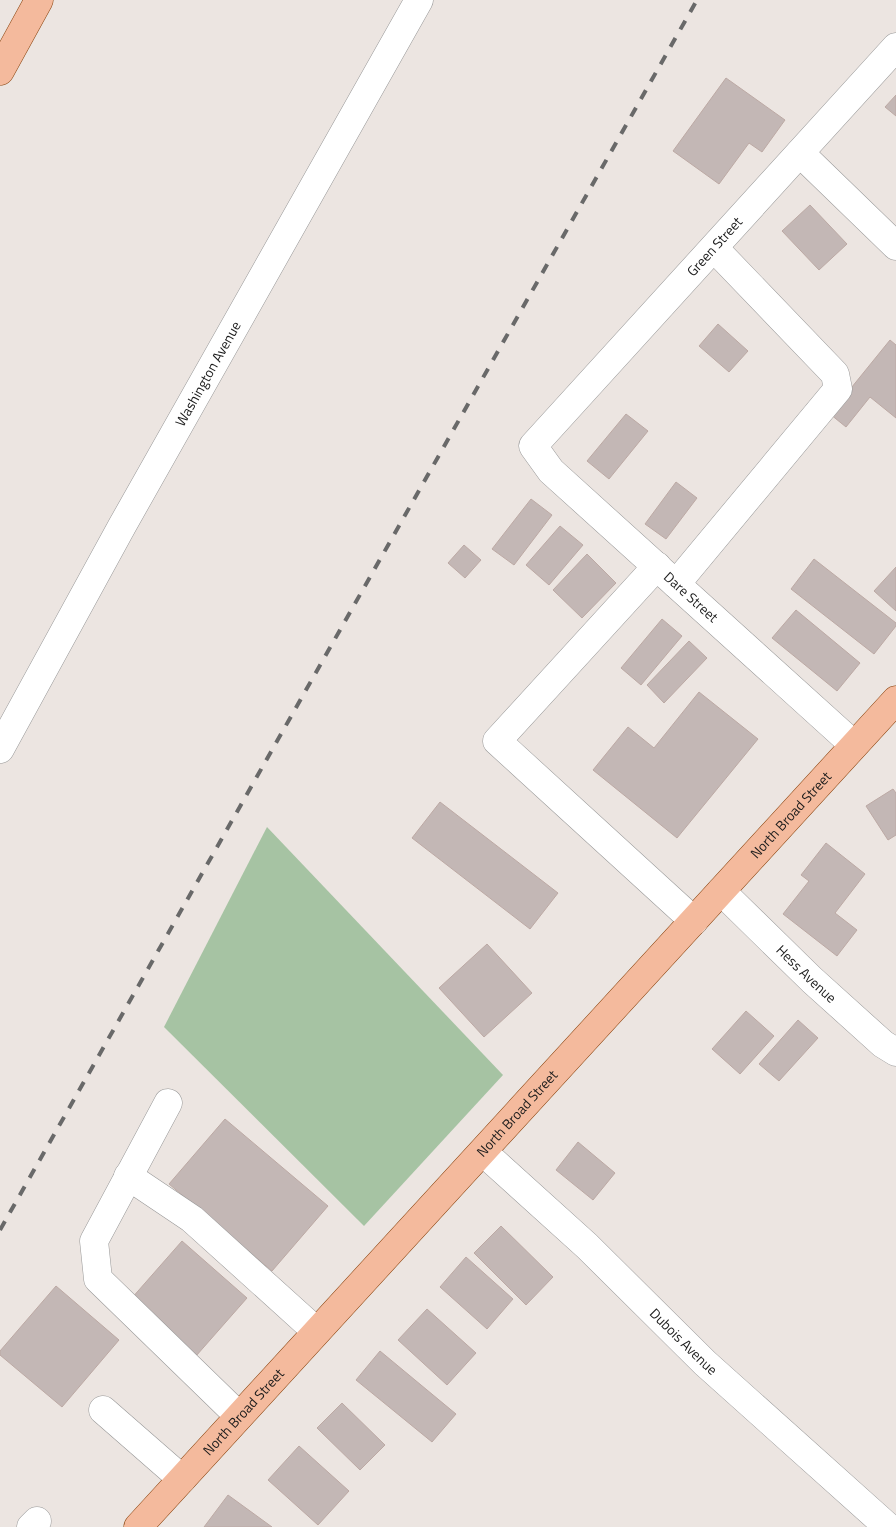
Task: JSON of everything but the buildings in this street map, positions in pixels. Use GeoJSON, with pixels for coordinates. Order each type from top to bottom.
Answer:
{"type":"FeatureCollection","features":[{"type":"Feature","properties":{"kind":"main road"},"geometry":{"type":"LineString","coordinates":[[0,71],[39,0]]}},
{"type":"Feature","properties":{"kind":"main road","name":"North Broad Street"},"geometry":{"type":"LineString","coordinates":[[138,1527],[896,700]]}},
{"type":"Feature","properties":{"kind":"street","name":"Washington Avenue"},"geometry":{"type":"LineString","coordinates":[[0,749],[122,526],[419,0]]}},
{"type":"Feature","properties":{"kind":"street","name":"Green Street"},"geometry":{"type":"LineString","coordinates":[[533,446],[896,47]]}},
{"type":"Feature","properties":{"kind":"street"},"geometry":{"type":"LineString","coordinates":[[800,153],[896,246]]}},
{"type":"Feature","properties":{"kind":"street"},"geometry":{"type":"LineString","coordinates":[[694,921],[497,741],[667,575],[838,388],[835,374],[714,248]]}},
{"type":"Feature","properties":{"kind":"street","name":"Dare Street"},"geometry":{"type":"LineString","coordinates":[[533,446],[550,471],[854,745]]}},
{"type":"Feature","properties":{"kind":"street","name":"Hess Avenue"},"geometry":{"type":"LineString","coordinates":[[721,891],[882,1044],[896,1052]]}},
{"type":"Feature","properties":{"kind":"street"},"geometry":{"type":"LineString","coordinates":[[168,1103],[94,1240],[98,1279],[239,1416]]}},
{"type":"Feature","properties":{"kind":"street","name":"Dubois Avenue"},"geometry":{"type":"LineString","coordinates":[[483,1152],[587,1246],[705,1363],[888,1527]]}},
{"type":"Feature","properties":{"kind":"street"},"geometry":{"type":"LineString","coordinates":[[128,1176],[192,1219],[316,1331]]}},
{"type":"Feature","properties":{"kind":"street"},"geometry":{"type":"LineString","coordinates":[[103,1410],[182,1478]]}},
{"type":"Feature","properties":{"kind":"green space"},"geometry":{"type":"Polygon","coordinates":[[[267,827],[503,1075],[364,1226],[164,1027],[267,827]]]}},
{"type":"Feature","properties":{"kind":"railway"},"geometry":{"type":"LineString","coordinates":[[0,1230],[697,0]]}}]}
